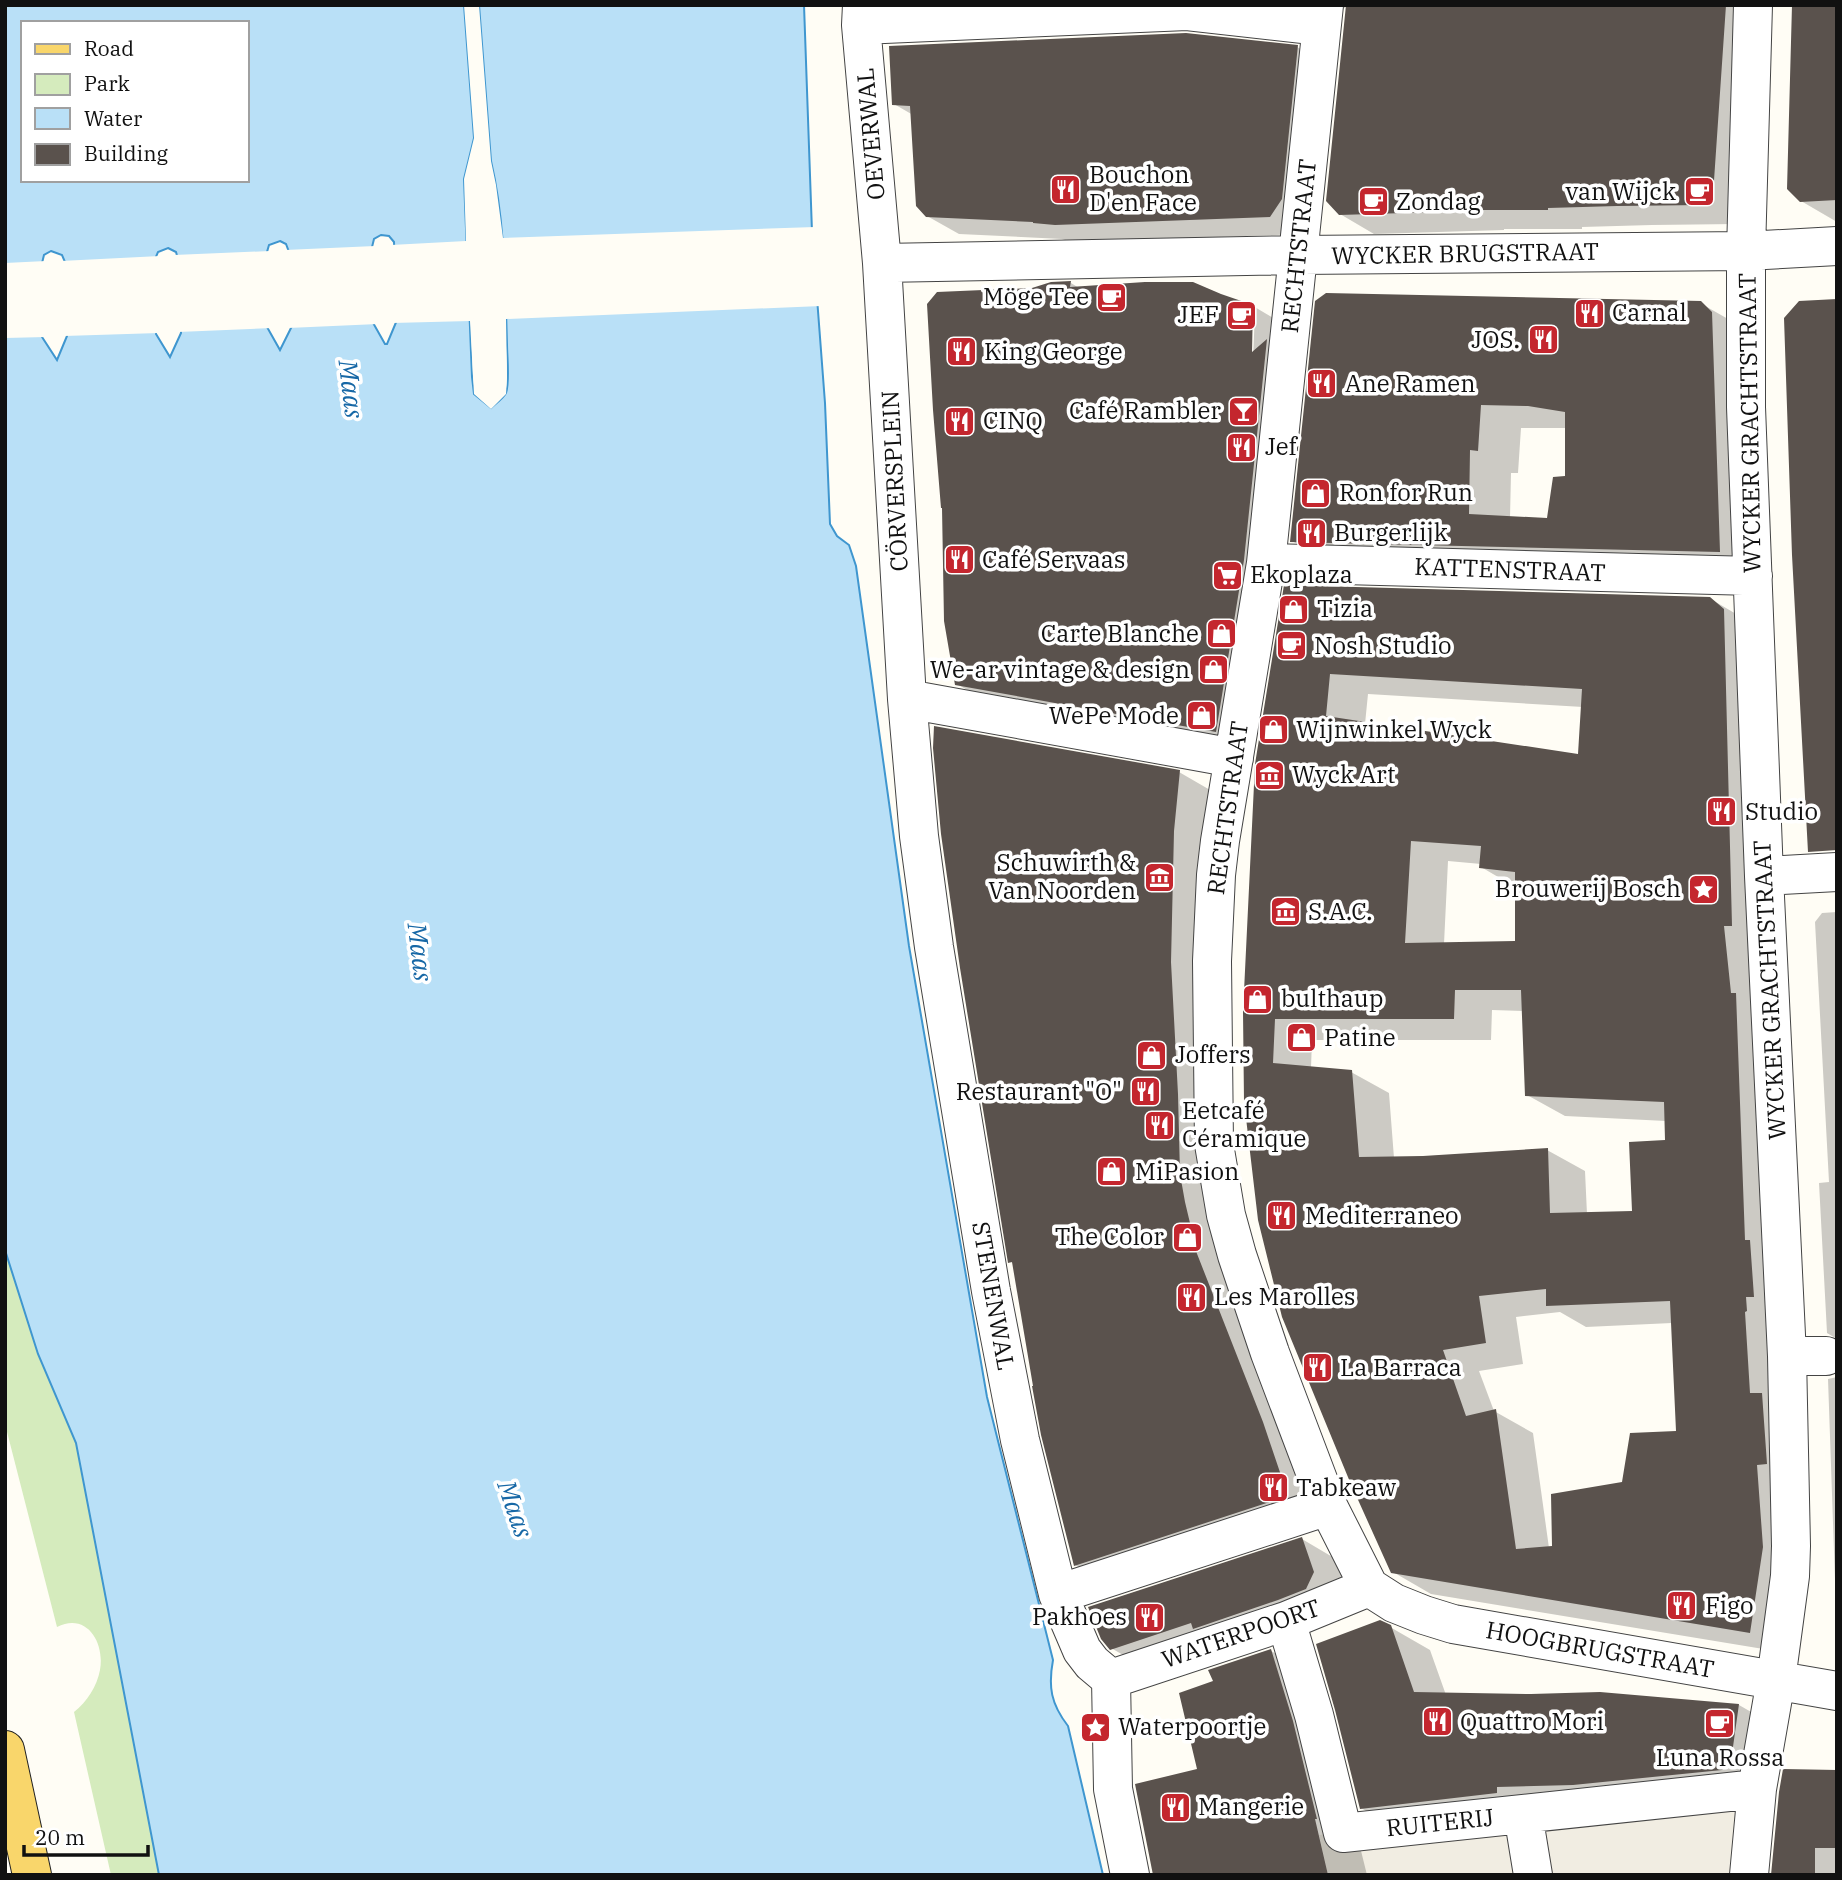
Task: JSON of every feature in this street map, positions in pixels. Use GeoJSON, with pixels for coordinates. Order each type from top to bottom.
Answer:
{"type":"FeatureCollection","features":[{"type":"Feature","properties":{"kind":"main road"},"geometry":{"type":"LineString","coordinates":[[5,1750],[8,1796],[32,1875]]}},
{"type":"Feature","properties":{"kind":"street","name":"WYCKER GRACHTSTRAAT"},"geometry":{"type":"LineString","coordinates":[[1753,5],[1746,251],[1746,407],[1764,876],[1787,1356],[1791,1546],[1790,1576],[1776,1680]]}},
{"type":"Feature","properties":{"kind":"street"},"geometry":{"type":"LineString","coordinates":[[862,15],[1187,11],[1323,16]]}},
{"type":"Feature","properties":{"kind":"street","name":"OEVERWAL"},"geometry":{"type":"LineString","coordinates":[[862,15],[882,263]]}},
{"type":"Feature","properties":{"kind":"street","name":"RECHTSTRAAT"},"geometry":{"type":"LineString","coordinates":[[1323,16],[1266,564],[1220,841],[1214,911],[1212,1007],[1214,1144],[1226,1215],[1251,1299],[1328,1506],[1369,1587]]}},
{"type":"Feature","properties":{"kind":"street","name":"WYCKER BRUGSTRAAT"},"geometry":{"type":"LineString","coordinates":[[882,263],[1298,255],[1746,251],[1837,246]]}},
{"type":"Feature","properties":{"kind":"street","name":"CÖRVERSPLEIN"},"geometry":{"type":"LineString","coordinates":[[882,263],[907,699]]}},
{"type":"Feature","properties":{"kind":"street","name":"KATTENSTRAAT"},"geometry":{"type":"LineString","coordinates":[[1266,564],[1754,576]]}},
{"type":"Feature","properties":{"kind":"street"},"geometry":{"type":"LineString","coordinates":[[907,699],[1234,758]]}},
{"type":"Feature","properties":{"kind":"street","name":"STENENWAL"},"geometry":{"type":"LineString","coordinates":[[907,699],[921,848],[934,947],[991,1291],[1020,1440],[1058,1594],[1082,1650],[1092,1663],[1111,1679]]}},
{"type":"Feature","properties":{"kind":"street"},"geometry":{"type":"LineString","coordinates":[[1764,876],[1837,872]]}},
{"type":"Feature","properties":{"kind":"street"},"geometry":{"type":"LineString","coordinates":[[1787,1356],[1826,1356]]}},
{"type":"Feature","properties":{"kind":"street"},"geometry":{"type":"LineString","coordinates":[[1058,1594],[1328,1506]]}},
{"type":"Feature","properties":{"kind":"street","name":"HOOGBRUGSTRAAT"},"geometry":{"type":"LineString","coordinates":[[1369,1587],[1394,1603],[1453,1624],[1837,1691]]}},
{"type":"Feature","properties":{"kind":"street","name":"WATERPOORT"},"geometry":{"type":"LineString","coordinates":[[1111,1679],[1286,1621],[1369,1587]]}},
{"type":"Feature","properties":{"kind":"street","name":"RUITERIJ"},"geometry":{"type":"LineString","coordinates":[[1286,1621],[1314,1715],[1342,1833],[1757,1789]]}},
{"type":"Feature","properties":{"kind":"street"},"geometry":{"type":"LineString","coordinates":[[1111,1679],[1113,1789],[1130,1875]]}},
{"type":"Feature","properties":{"kind":"street"},"geometry":{"type":"LineString","coordinates":[[1749,1875],[1757,1789],[1776,1680]]}},
{"type":"Feature","properties":{"kind":"street"},"geometry":{"type":"LineString","coordinates":[[1523,1814],[1533,1875]]}},
{"type":"Feature","properties":{"kind":"green space"},"geometry":{"type":"Polygon","coordinates":[[[5,1250],[38,1354],[76,1442],[159,1875],[111,1875],[74,1712],[94,1688],[100,1670],[100,1650],[92,1633],[85,1627],[68,1623],[57,1627],[5,1424],[5,1250]]]}},
{"type":"Feature","properties":{"kind":"shaded area"},"geometry":{"type":"Polygon","coordinates":[[[1757,1789],[1749,1875],[1328,1875],[1319,1835],[1757,1789]]]}},
{"type":"Feature","properties":{"kind":"water","name":"Maas"},"geometry":{"type":"Polygon","coordinates":[[[5,5],[464,5],[474,138],[464,179],[472,377],[474,394],[491,408],[506,393],[508,369],[502,229],[491,161],[479,5],[804,5],[812,232],[825,403],[830,524],[837,536],[849,545],[856,566],[909,946],[987,1397],[1053,1660],[1052,1695],[1068,1726],[1103,1875],[159,1875],[76,1443],[38,1354],[5,1250],[5,5]],[[381,235],[374,239],[372,247],[372,321],[387,344],[397,320],[394,242],[389,236],[381,235]],[[280,241],[269,245],[267,252],[267,327],[280,350],[292,326],[289,252],[286,244],[280,241]],[[168,248],[158,252],[155,259],[156,334],[170,357],[181,333],[178,259],[176,252],[168,248]],[[51,251],[44,255],[42,337],[57,360],[67,336],[65,262],[62,255],[51,251]]]}},
{"type":"Feature","properties":{"kind":"pier"},"geometry":{"type":"Polygon","coordinates":[[[464,5],[467,5],[477,138],[467,179],[476,377],[478,392],[491,404],[502,392],[503,319],[499,239],[493,186],[487,161],[475,5],[479,5],[491,161],[503,238],[815,227],[821,306],[506,319],[506,394],[491,409],[474,394],[470,321],[392,323],[391,245],[466,241],[464,179],[474,138],[464,5]]]}},
{"type":"Feature","properties":{"kind":"pier"},"geometry":{"type":"Polygon","coordinates":[[[375,246],[378,324],[288,328],[285,250],[375,246]]]}},
{"type":"Feature","properties":{"kind":"pier"},"geometry":{"type":"Polygon","coordinates":[[[270,251],[272,328],[178,332],[174,255],[270,251]]]}},
{"type":"Feature","properties":{"kind":"pier"},"geometry":{"type":"Polygon","coordinates":[[[160,256],[159,333],[64,336],[61,261],[160,256]]]}},
{"type":"Feature","properties":{"kind":"pier"},"geometry":{"type":"Polygon","coordinates":[[[46,261],[46,337],[5,338],[5,263],[46,261]]]}},
{"type":"Feature","properties":{"kind":"building"},"geometry":{"type":"Polygon","coordinates":[[[1346,5],[1726,5],[1713,195],[1702,205],[1339,215],[1326,201],[1346,5]]]}},
{"type":"Feature","properties":{"kind":"building"},"geometry":{"type":"Polygon","coordinates":[[[1792,5],[1837,5],[1837,200],[1800,202],[1787,189],[1792,5]]]}},
{"type":"Feature","properties":{"kind":"building"},"geometry":{"type":"Polygon","coordinates":[[[1186,33],[1298,45],[1282,199],[1270,217],[1055,225],[926,217],[916,206],[910,106],[892,105],[889,46],[1186,33]]]}},
{"type":"Feature","properties":{"kind":"building"},"geometry":{"type":"Polygon","coordinates":[[[1071,281],[1070,287],[1193,282],[1253,305],[1252,352],[1267,339],[1244,560],[1216,732],[955,685],[944,621],[942,508],[927,304],[937,292],[1032,288],[1051,282],[1071,281]]]}},
{"type":"Feature","properties":{"kind":"building"},"geometry":{"type":"Polygon","coordinates":[[[1326,293],[1701,301],[1712,312],[1720,552],[1290,542],[1315,301],[1326,293]],[[1481,405],[1478,451],[1470,450],[1469,514],[1547,518],[1553,477],[1565,476],[1565,412],[1528,406],[1481,405]]]}},
{"type":"Feature","properties":{"kind":"building"},"geometry":{"type":"Polygon","coordinates":[[[1837,299],[1837,850],[1808,852],[1792,555],[1784,318],[1799,301],[1837,299]]]}},
{"type":"Feature","properties":{"kind":"building"},"geometry":{"type":"Polygon","coordinates":[[[1284,585],[1710,597],[1724,609],[1732,926],[1724,926],[1731,993],[1736,993],[1745,1240],[1750,1240],[1754,1297],[1746,1297],[1745,1312],[1750,1393],[1762,1393],[1767,1464],[1757,1465],[1763,1547],[1750,1633],[1391,1573],[1282,1317],[1258,1220],[1244,1101],[1243,1012],[1255,764],[1284,585]],[[1330,674],[1326,716],[1578,754],[1582,689],[1330,674]],[[1411,841],[1405,943],[1515,941],[1515,872],[1479,868],[1481,846],[1411,841]],[[1455,990],[1454,1019],[1275,1019],[1273,1063],[1352,1070],[1359,1157],[1548,1148],[1550,1213],[1632,1211],[1629,1142],[1665,1140],[1664,1102],[1525,1096],[1521,990],[1455,990]],[[1546,1289],[1479,1296],[1486,1343],[1443,1350],[1466,1416],[1496,1409],[1516,1549],[1552,1546],[1551,1494],[1622,1482],[1630,1433],[1676,1431],[1670,1301],[1546,1306],[1546,1289]]]}},
{"type":"Feature","properties":{"kind":"building"},"geometry":{"type":"Polygon","coordinates":[[[934,726],[1180,770],[1174,831],[1171,962],[1180,1174],[1194,1240],[1192,1241],[1263,1422],[1288,1496],[1074,1566],[1041,1435],[1012,1262],[1008,1263],[941,834],[933,748],[934,726]]]}},
{"type":"Feature","properties":{"kind":"building"},"geometry":{"type":"Polygon","coordinates":[[[1302,1537],[1314,1572],[1306,1589],[1193,1629],[1191,1623],[1110,1650],[1101,1639],[1088,1607],[1302,1537]]]}},
{"type":"Feature","properties":{"kind":"building"},"geometry":{"type":"Polygon","coordinates":[[[1380,1620],[1391,1625],[1414,1692],[1600,1692],[1739,1704],[1731,1761],[1722,1770],[1573,1785],[1497,1787],[1497,1793],[1360,1809],[1316,1644],[1380,1620]]]}},
{"type":"Feature","properties":{"kind":"building"},"geometry":{"type":"Polygon","coordinates":[[[1271,1649],[1293,1721],[1328,1875],[1153,1875],[1135,1784],[1197,1769],[1179,1693],[1213,1681],[1208,1670],[1271,1649]]]}},
{"type":"Feature","properties":{"kind":"building"},"geometry":{"type":"Polygon","coordinates":[[[1783,1769],[1837,1770],[1837,1848],[1815,1848],[1815,1875],[1771,1875],[1783,1769]]]}},
{"type":"Feature","properties":{"kind":"place","name":"Bouchon D'en Face"},"geometry":{"type":"Point","coordinates":[1066,189]}},
{"type":"Feature","properties":{"kind":"place","name":"van Wijck"},"geometry":{"type":"Point","coordinates":[1699,192]}},
{"type":"Feature","properties":{"kind":"place","name":"Zondag"},"geometry":{"type":"Point","coordinates":[1373,202]}},
{"type":"Feature","properties":{"kind":"place","name":"Möge Tee"},"geometry":{"type":"Point","coordinates":[1112,297]}},
{"type":"Feature","properties":{"kind":"place","name":"Carnal"},"geometry":{"type":"Point","coordinates":[1589,313]}},
{"type":"Feature","properties":{"kind":"place","name":"JEF"},"geometry":{"type":"Point","coordinates":[1242,315]}},
{"type":"Feature","properties":{"kind":"place","name":"JOS."},"geometry":{"type":"Point","coordinates":[1543,340]}},
{"type":"Feature","properties":{"kind":"place","name":"King George"},"geometry":{"type":"Point","coordinates":[961,352]}},
{"type":"Feature","properties":{"kind":"place","name":"Ane Ramen"},"geometry":{"type":"Point","coordinates":[1322,384]}},
{"type":"Feature","properties":{"kind":"place","name":"Café Rambler"},"geometry":{"type":"Point","coordinates":[1244,411]}},
{"type":"Feature","properties":{"kind":"place","name":"CINQ"},"geometry":{"type":"Point","coordinates":[960,421]}},
{"type":"Feature","properties":{"kind":"place","name":"Jef"},"geometry":{"type":"Point","coordinates":[1242,447]}},
{"type":"Feature","properties":{"kind":"place","name":"Ron for Run"},"geometry":{"type":"Point","coordinates":[1316,493]}},
{"type":"Feature","properties":{"kind":"place","name":"Burgerlijk"},"geometry":{"type":"Point","coordinates":[1311,533]}},
{"type":"Feature","properties":{"kind":"place","name":"Café Servaas"},"geometry":{"type":"Point","coordinates":[959,560]}},
{"type":"Feature","properties":{"kind":"place","name":"Ekoplaza"},"geometry":{"type":"Point","coordinates":[1227,575]}},
{"type":"Feature","properties":{"kind":"place","name":"Tizia"},"geometry":{"type":"Point","coordinates":[1294,609]}},
{"type":"Feature","properties":{"kind":"place","name":"Carte Blanche"},"geometry":{"type":"Point","coordinates":[1222,634]}},
{"type":"Feature","properties":{"kind":"place","name":"Nosh Studio"},"geometry":{"type":"Point","coordinates":[1291,646]}},
{"type":"Feature","properties":{"kind":"place","name":"We-ar vintage & design"},"geometry":{"type":"Point","coordinates":[1213,670]}},
{"type":"Feature","properties":{"kind":"place","name":"WePe Mode"},"geometry":{"type":"Point","coordinates":[1202,716]}},
{"type":"Feature","properties":{"kind":"place","name":"Wijnwinkel Wyck"},"geometry":{"type":"Point","coordinates":[1273,730]}},
{"type":"Feature","properties":{"kind":"place","name":"Wyck Art"},"geometry":{"type":"Point","coordinates":[1269,775]}},
{"type":"Feature","properties":{"kind":"place","name":"Studio"},"geometry":{"type":"Point","coordinates":[1722,812]}},
{"type":"Feature","properties":{"kind":"place","name":"Schuwirth & Van Noorden"},"geometry":{"type":"Point","coordinates":[1159,877]}},
{"type":"Feature","properties":{"kind":"place","name":"Brouwerij Bosch"},"geometry":{"type":"Point","coordinates":[1704,889]}},
{"type":"Feature","properties":{"kind":"place","name":"S.A.C."},"geometry":{"type":"Point","coordinates":[1285,912]}},
{"type":"Feature","properties":{"kind":"place","name":"bulthaup"},"geometry":{"type":"Point","coordinates":[1258,999]}},
{"type":"Feature","properties":{"kind":"place","name":"Patine"},"geometry":{"type":"Point","coordinates":[1301,1038]}},
{"type":"Feature","properties":{"kind":"place","name":"Joffers"},"geometry":{"type":"Point","coordinates":[1152,1055]}},
{"type":"Feature","properties":{"kind":"place","name":"Restaurant \"O\""},"geometry":{"type":"Point","coordinates":[1145,1092]}},
{"type":"Feature","properties":{"kind":"place","name":"Eetcafé Céramique"},"geometry":{"type":"Point","coordinates":[1159,1125]}},
{"type":"Feature","properties":{"kind":"place","name":"MiPasion"},"geometry":{"type":"Point","coordinates":[1112,1172]}},
{"type":"Feature","properties":{"kind":"place","name":"Mediterraneo"},"geometry":{"type":"Point","coordinates":[1282,1216]}},
{"type":"Feature","properties":{"kind":"place","name":"The Color"},"geometry":{"type":"Point","coordinates":[1187,1237]}},
{"type":"Feature","properties":{"kind":"place","name":"Les Marolles"},"geometry":{"type":"Point","coordinates":[1191,1297]}},
{"type":"Feature","properties":{"kind":"place","name":"La Barraca"},"geometry":{"type":"Point","coordinates":[1317,1368]}},
{"type":"Feature","properties":{"kind":"place","name":"Tabkeaw"},"geometry":{"type":"Point","coordinates":[1273,1488]}},
{"type":"Feature","properties":{"kind":"place","name":"Figo"},"geometry":{"type":"Point","coordinates":[1682,1606]}},
{"type":"Feature","properties":{"kind":"place","name":"Pakhoes"},"geometry":{"type":"Point","coordinates":[1150,1617]}},
{"type":"Feature","properties":{"kind":"place","name":"Quattro Mori"},"geometry":{"type":"Point","coordinates":[1437,1722]}},
{"type":"Feature","properties":{"kind":"place","name":"Luna Rossa"},"geometry":{"type":"Point","coordinates":[1720,1724]}},
{"type":"Feature","properties":{"kind":"place","name":"Waterpoortje"},"geometry":{"type":"Point","coordinates":[1095,1727]}},
{"type":"Feature","properties":{"kind":"place","name":"Mangerie"},"geometry":{"type":"Point","coordinates":[1175,1807]}}]}
